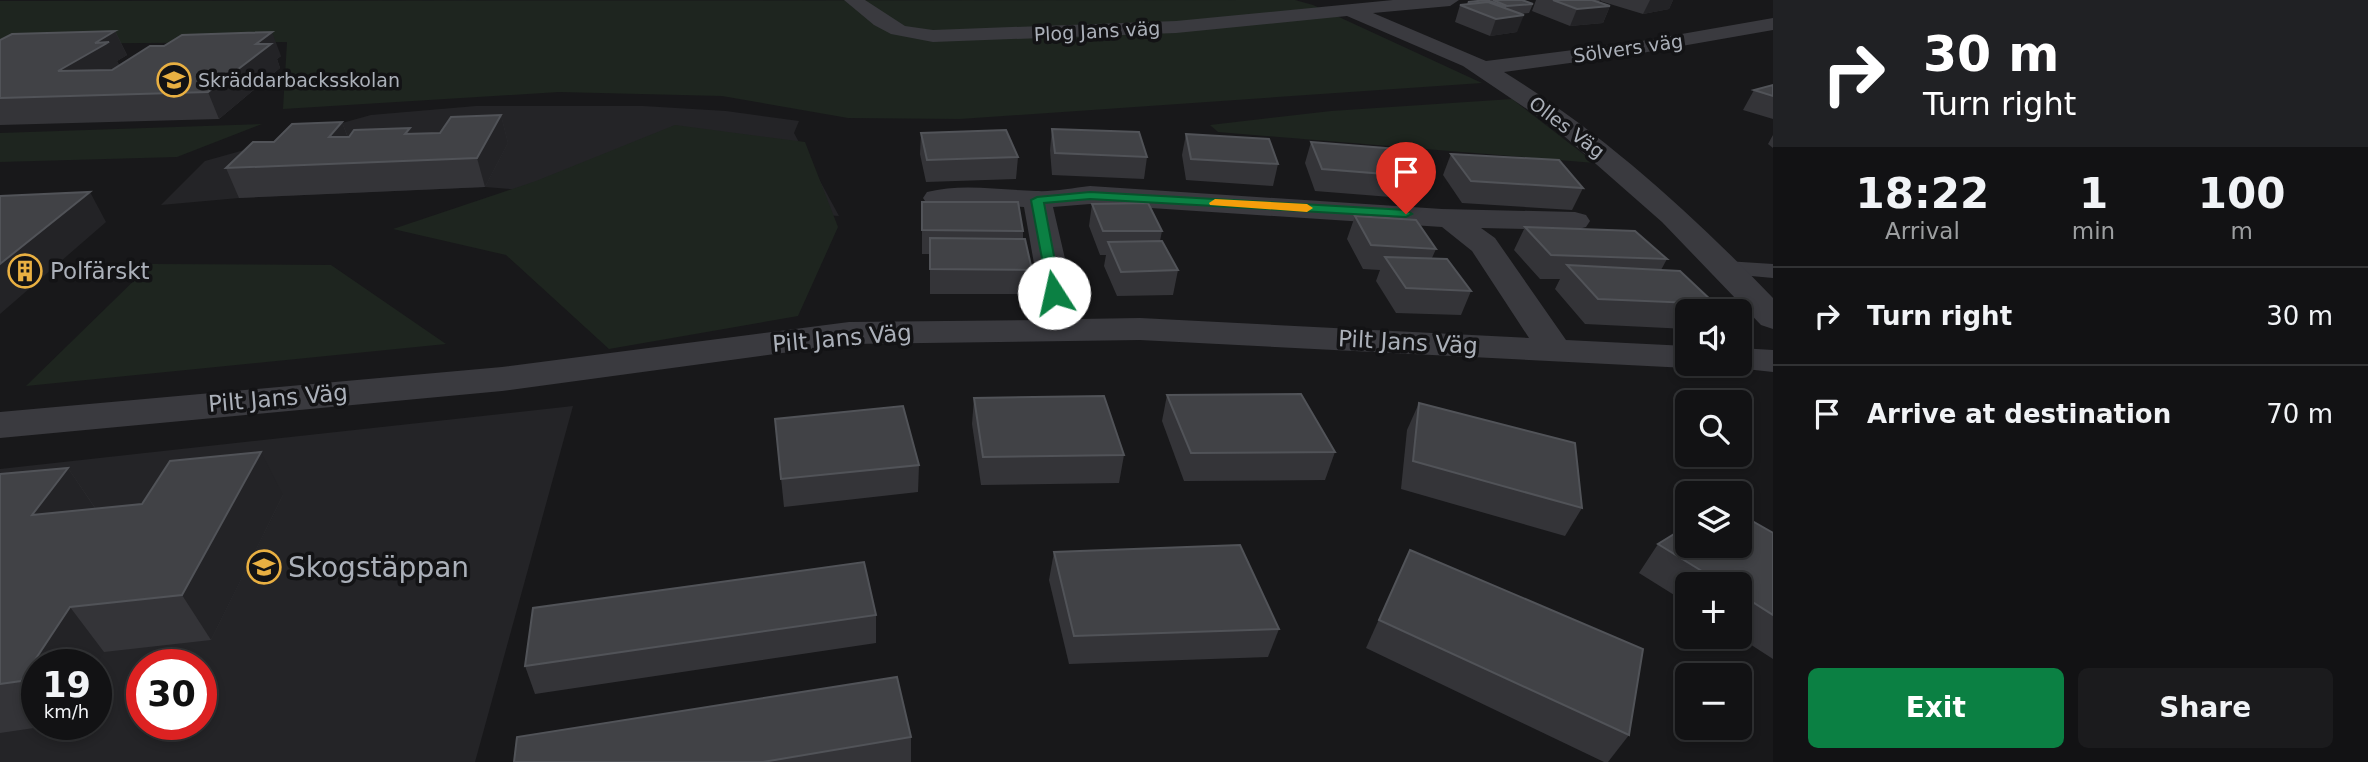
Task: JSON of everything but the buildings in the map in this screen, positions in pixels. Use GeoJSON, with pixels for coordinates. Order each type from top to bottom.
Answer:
{"type":"FeatureCollection","features":[{"type":"Feature","properties":{"kind":"street","name":"Plog Jans väg"},"geometry":{"type":"LineString","coordinates":[[853,0],[894,30],[922,36],[1139,29],[1350,10]]}},
{"type":"Feature","properties":{"kind":"street","name":"Olles Väg"},"geometry":{"type":"LineString","coordinates":[[1319,0],[1350,10],[1482,68],[1517,90],[1621,168],[1727,268],[1773,318]]}},
{"type":"Feature","properties":{"kind":"street"},"geometry":{"type":"LineString","coordinates":[[1350,10],[1450,0]]}},
{"type":"Feature","properties":{"kind":"street","name":"Sölvers väg"},"geometry":{"type":"LineString","coordinates":[[1482,68],[1636,48],[1773,24]]}},
{"type":"Feature","properties":{"kind":"street"},"geometry":{"type":"LineString","coordinates":[[937,198],[995,196],[1037,200],[1090,195],[1450,219],[1484,245],[1555,350]]}},
{"type":"Feature","properties":{"kind":"street"},"geometry":{"type":"LineString","coordinates":[[1037,200],[1054,293],[1065,332]]}},
{"type":"Feature","properties":{"kind":"street"},"geometry":{"type":"LineString","coordinates":[[1443,218],[1575,221]]}},
{"type":"Feature","properties":{"kind":"street","name":"Pilt Jans Väg"},"geometry":{"type":"LineString","coordinates":[[0,425],[502,379],[849,333],[1140,329],[1675,356]]}},
{"type":"Feature","properties":{"kind":"street"},"geometry":{"type":"LineString","coordinates":[[1752,360],[1773,361]]}},
{"type":"Feature","properties":{"kind":"lane"},"geometry":{"type":"LineString","coordinates":[[1727,268],[1773,271]]}},
{"type":"Feature","properties":{"kind":"shaded area"},"geometry":{"type":"Polygon","coordinates":[[[1295,0],[1313,5],[1482,83],[960,119],[848,118],[722,96],[559,92],[283,109],[287,42],[0,44],[0,1],[1295,0]]]}},
{"type":"Feature","properties":{"kind":"shaded area"},"geometry":{"type":"Polygon","coordinates":[[[1512,99],[1595,163],[1218,132],[1210,125],[1331,111],[1512,99]]]}},
{"type":"Feature","properties":{"kind":"shaded area"},"geometry":{"type":"Polygon","coordinates":[[[476,106],[643,106],[726,111],[799,121],[794,133],[839,216],[485,187],[239,198],[161,205],[205,161],[371,115],[476,106]]]}},
{"type":"Feature","properties":{"kind":"shaded area"},"geometry":{"type":"Polygon","coordinates":[[[262,124],[177,157],[0,162],[0,133],[262,124]]]}},
{"type":"Feature","properties":{"kind":"shaded area"},"geometry":{"type":"Polygon","coordinates":[[[675,125],[805,142],[838,227],[798,316],[609,349],[506,255],[393,229],[536,181],[675,125]]]}},
{"type":"Feature","properties":{"kind":"shaded area"},"geometry":{"type":"Polygon","coordinates":[[[151,264],[331,265],[446,344],[26,386],[151,264]]]}},
{"type":"Feature","properties":{"kind":"shaded area","name":"Skogstäppan"},"geometry":{"type":"Polygon","coordinates":[[[573,406],[475,762],[0,762],[0,469],[573,406]]]}},
{"type":"Feature","properties":{"kind":"slow traffic"},"geometry":{"type":"LineString","coordinates":[[1215,203],[1307,208]]}},
{"type":"Feature","properties":{"kind":"place","name":"Skräddarbacksskolan"},"geometry":{"type":"Point","coordinates":[174,80]}},
{"type":"Feature","properties":{"kind":"place","name":"Polfärskt"},"geometry":{"type":"Point","coordinates":[25,271]}},
{"type":"Feature","properties":{"kind":"place","name":"Skogstäppan"},"geometry":{"type":"Point","coordinates":[264,567]}},
{"type":"Feature","properties":{"kind":"route"},"geometry":{"type":"LineString","coordinates":[[1054,293],[1037,200],[1090,195],[1406,214]]}}]}
